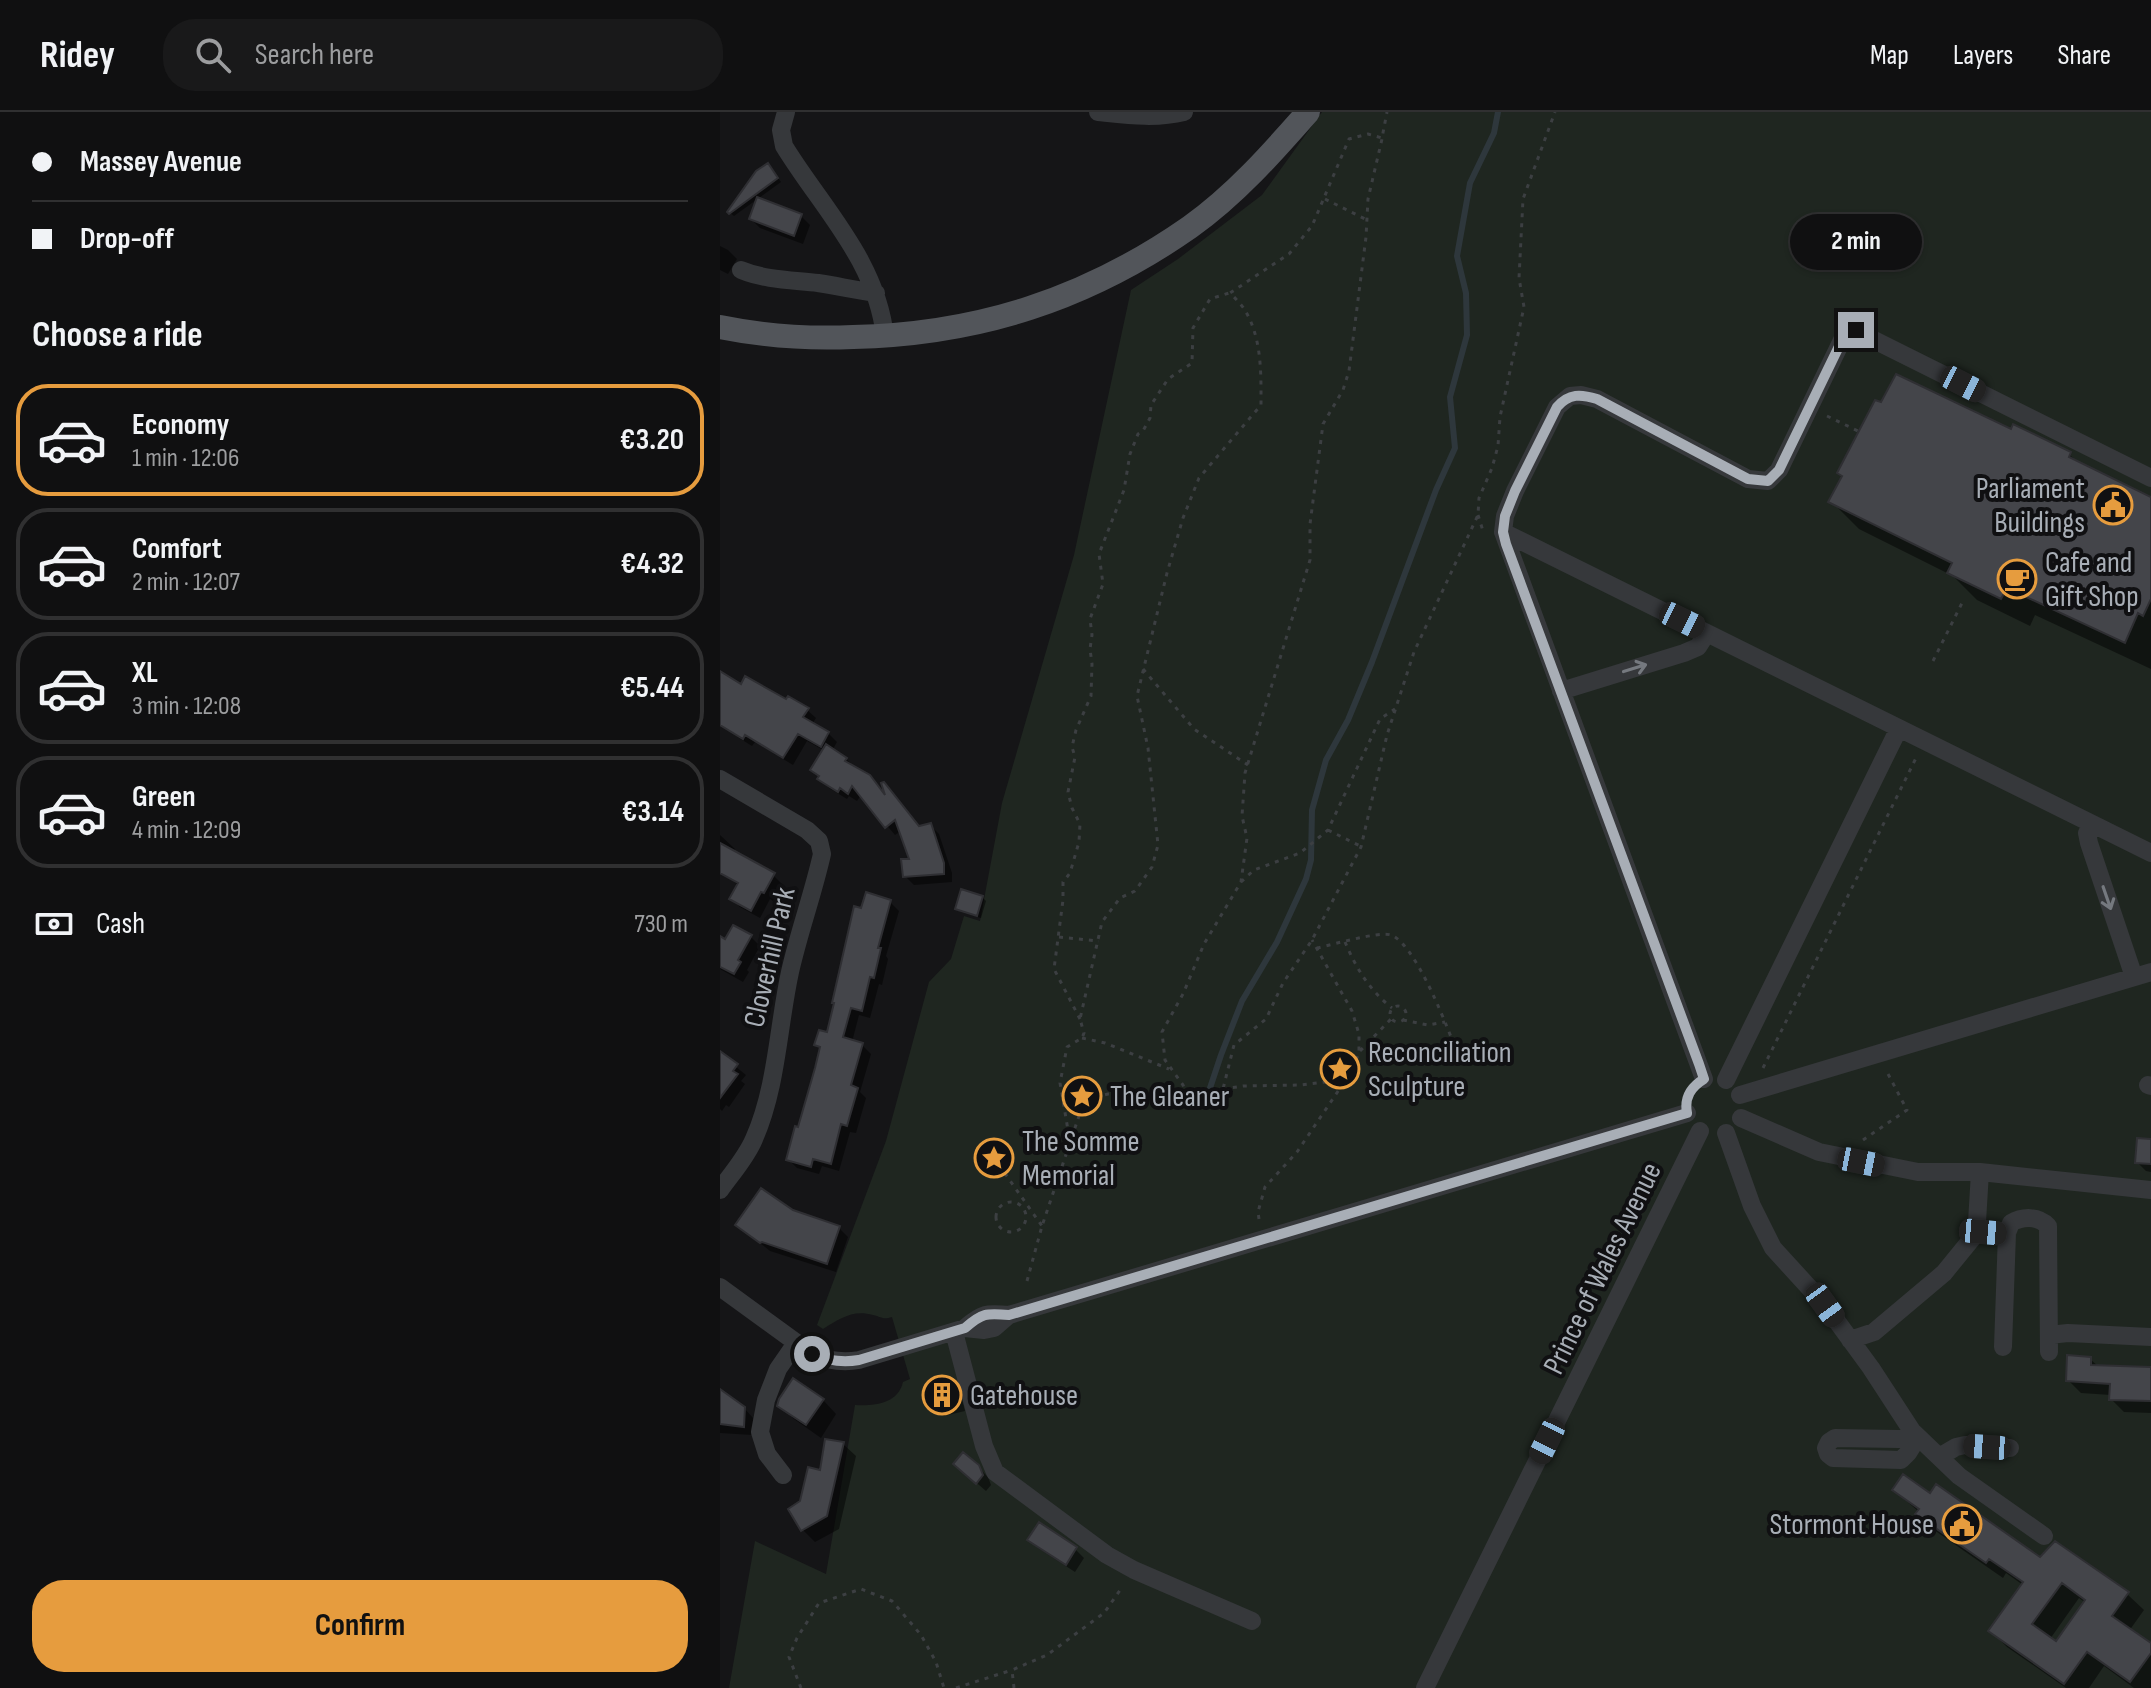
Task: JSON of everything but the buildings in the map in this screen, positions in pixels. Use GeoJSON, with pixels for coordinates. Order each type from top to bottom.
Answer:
{"type":"FeatureCollection","features":[{"type":"Feature","properties":{"kind":"main road"},"geometry":{"type":"LineString","coordinates":[[720,327],[812,338],[885,337],[980,323],[1023,311],[1096,283],[1192,226],[1268,158],[1308,112]]}},
{"type":"Feature","properties":{"kind":"street"},"geometry":{"type":"LineString","coordinates":[[786,112],[781,130],[784,146],[864,266],[880,303],[885,337]]}},
{"type":"Feature","properties":{"kind":"street"},"geometry":{"type":"LineString","coordinates":[[1098,112],[1135,116],[1184,112]]}},
{"type":"Feature","properties":{"kind":"street"},"geometry":{"type":"LineString","coordinates":[[741,270],[787,281],[820,283],[876,293]]}},
{"type":"Feature","properties":{"kind":"street"},"geometry":{"type":"LineString","coordinates":[[720,1287],[812,1354],[846,1363],[960,1330],[988,1313],[1009,1315],[1692,1095],[1712,1077],[1733,1085],[1743,1103],[1741,1118],[1726,1133],[1700,1131],[1690,1121],[1692,1095],[1561,691],[1503,532],[1505,516],[1515,491],[1557,407],[1570,396],[1597,399],[1748,479],[1768,481],[1779,470],[1850,328],[2151,478]]}},
{"type":"Feature","properties":{"kind":"street"},"geometry":{"type":"LineString","coordinates":[[1503,532],[2151,853]]}},
{"type":"Feature","properties":{"kind":"street"},"geometry":{"type":"LineString","coordinates":[[1561,691],[1684,653],[1698,647],[1707,633]]}},
{"type":"Feature","properties":{"kind":"street"},"geometry":{"type":"LineString","coordinates":[[1726,1080],[1899,728]]}},
{"type":"Feature","properties":{"kind":"street","name":"Cloverhill Park"},"geometry":{"type":"LineString","coordinates":[[720,779],[807,830],[819,841],[822,854],[790,972],[770,1085],[755,1138],[720,1190]]}},
{"type":"Feature","properties":{"kind":"street"},"geometry":{"type":"LineString","coordinates":[[1740,1095],[2142,974],[2089,843],[2087,833],[2092,824]]}},
{"type":"Feature","properties":{"kind":"street"},"geometry":{"type":"LineString","coordinates":[[1741,1118],[1808,1147],[1840,1157],[1918,1172],[1980,1172],[2151,1190]]}},
{"type":"Feature","properties":{"kind":"street","name":"Prince of Wales Avenue"},"geometry":{"type":"LineString","coordinates":[[1425,1688],[1700,1131]]}},
{"type":"Feature","properties":{"kind":"street"},"geometry":{"type":"LineString","coordinates":[[1726,1133],[1762,1230],[1787,1265],[1825,1305],[1912,1431],[1959,1476],[2044,1536]]}},
{"type":"Feature","properties":{"kind":"street"},"geometry":{"type":"LineString","coordinates":[[1979,1230],[1980,1172]]}},
{"type":"Feature","properties":{"kind":"street"},"geometry":{"type":"LineString","coordinates":[[2003,1347],[2007,1233],[2011,1223],[2020,1219],[2038,1219],[2048,1226],[2050,1234],[2049,1343],[2068,1333],[2151,1337]]}},
{"type":"Feature","properties":{"kind":"street"},"geometry":{"type":"LineString","coordinates":[[1850,1340],[1874,1332],[1944,1273],[1979,1230]]}},
{"type":"Feature","properties":{"kind":"street"},"geometry":{"type":"LineString","coordinates":[[1979,1230],[2007,1233]]}},
{"type":"Feature","properties":{"kind":"street"},"geometry":{"type":"LineString","coordinates":[[960,1330],[984,1446],[995,1472],[1107,1555],[1134,1570],[1252,1621]]}},
{"type":"Feature","properties":{"kind":"street"},"geometry":{"type":"LineString","coordinates":[[783,1475],[767,1454],[760,1432],[766,1400],[778,1369],[796,1343]]}},
{"type":"Feature","properties":{"kind":"street"},"geometry":{"type":"LineString","coordinates":[[1939,1457],[1965,1445],[2010,1448]]}},
{"type":"Feature","properties":{"kind":"path"},"geometry":{"type":"LineString","coordinates":[[1241,882],[1247,838],[1242,816],[1245,773],[1310,560],[1310,524],[1323,424],[1343,390],[1349,371],[1368,199],[1387,112]]}},
{"type":"Feature","properties":{"kind":"path"},"geometry":{"type":"LineString","coordinates":[[1223,1089],[1234,1045],[1266,1019],[1283,983],[1312,940],[1361,847],[1387,735],[1414,652],[1478,515],[1479,498],[1498,446],[1500,417],[1524,307],[1519,278],[1523,199],[1555,112]]}},
{"type":"Feature","properties":{"kind":"path"},"geometry":{"type":"LineString","coordinates":[[1069,1140],[1060,1083],[1067,1047],[1082,1038],[1084,1033],[1054,969],[1063,882],[1070,873],[1079,842],[1080,824],[1068,792],[1075,757],[1072,747],[1091,696],[1090,619],[1103,584],[1099,554],[1124,490],[1130,454],[1138,434],[1150,418],[1151,405],[1168,379],[1192,363],[1193,328],[1210,299],[1230,293],[1289,254],[1312,226],[1349,139],[1368,134],[1382,138]]}},
{"type":"Feature","properties":{"kind":"path"},"geometry":{"type":"LineString","coordinates":[[1325,199],[1367,220]]}},
{"type":"Feature","properties":{"kind":"path"},"geometry":{"type":"LineString","coordinates":[[1080,1019],[1102,922],[1120,898],[1135,891],[1152,867],[1158,845],[1148,748],[1137,696],[1179,531],[1199,478],[1261,405],[1260,359],[1253,326],[1246,310],[1230,293]]}},
{"type":"Feature","properties":{"kind":"path"},"geometry":{"type":"LineString","coordinates":[[1810,407],[1860,432]]}},
{"type":"Feature","properties":{"kind":"path"},"geometry":{"type":"LineString","coordinates":[[1933,661],[1964,599]]}},
{"type":"Feature","properties":{"kind":"path"},"geometry":{"type":"LineString","coordinates":[[1143,669],[1194,729],[1248,765]]}},
{"type":"Feature","properties":{"kind":"path"},"geometry":{"type":"LineString","coordinates":[[1187,1096],[1165,1060],[1162,1032],[1183,994],[1204,944],[1241,882],[1254,870],[1300,853],[1328,830],[1380,719],[1396,708]]}},
{"type":"Feature","properties":{"kind":"path"},"geometry":{"type":"LineString","coordinates":[[1761,1071],[1925,741]]}},
{"type":"Feature","properties":{"kind":"path"},"geometry":{"type":"LineString","coordinates":[[1328,830],[1361,847]]}},
{"type":"Feature","properties":{"kind":"path"},"geometry":{"type":"LineString","coordinates":[[1057,933],[1058,937],[1099,941]]}},
{"type":"Feature","properties":{"kind":"path"},"geometry":{"type":"LineString","coordinates":[[1317,948],[1390,935],[1403,944],[1433,991],[1451,1037]]}},
{"type":"Feature","properties":{"kind":"path"},"geometry":{"type":"LineString","coordinates":[[1312,940],[1352,1011],[1359,1034],[1358,1055]]}},
{"type":"Feature","properties":{"kind":"path"},"geometry":{"type":"LineString","coordinates":[[1345,942],[1366,982],[1392,1008]]}},
{"type":"Feature","properties":{"kind":"path"},"geometry":{"type":"LineString","coordinates":[[1392,1008],[1390,1014],[1396,1022],[1403,1020],[1428,1025],[1445,1022]]}},
{"type":"Feature","properties":{"kind":"path"},"geometry":{"type":"LineString","coordinates":[[1392,1008],[1403,1008],[1406,1015],[1403,1020]]}},
{"type":"Feature","properties":{"kind":"path"},"geometry":{"type":"LineString","coordinates":[[1260,1223],[1258,1212],[1265,1187],[1297,1152],[1353,1069],[1365,1045],[1392,1019]]}},
{"type":"Feature","properties":{"kind":"path"},"geometry":{"type":"LineString","coordinates":[[1082,1038],[1105,1043],[1172,1070]]}},
{"type":"Feature","properties":{"kind":"path"},"geometry":{"type":"LineString","coordinates":[[1840,1157],[1907,1110],[1883,1065]]}},
{"type":"Feature","properties":{"kind":"path"},"geometry":{"type":"LineString","coordinates":[[1081,1080],[1089,1082],[1095,1089],[1095,1097],[1090,1104],[1082,1107],[1071,1100],[1069,1091],[1073,1084],[1081,1080]]}},
{"type":"Feature","properties":{"kind":"path"},"geometry":{"type":"LineString","coordinates":[[1095,1097],[1108,1094],[1187,1096],[1243,1086],[1345,1080]]}},
{"type":"Feature","properties":{"kind":"path"},"geometry":{"type":"LineString","coordinates":[[1027,1281],[1069,1140],[1082,1107]]}},
{"type":"Feature","properties":{"kind":"path"},"geometry":{"type":"LineString","coordinates":[[999,1165],[1042,1226]]}},
{"type":"Feature","properties":{"kind":"path"},"geometry":{"type":"LineString","coordinates":[[1013,1202],[1025,1206],[1026,1220],[1021,1229],[1011,1232],[1001,1229],[997,1210],[1013,1202]]}},
{"type":"Feature","properties":{"kind":"path"},"geometry":{"type":"LineString","coordinates":[[956,1688],[1047,1655],[1104,1613],[1134,1570]]}},
{"type":"Feature","properties":{"kind":"path"},"geometry":{"type":"LineString","coordinates":[[801,1688],[789,1657],[797,1638],[819,1603],[861,1589],[892,1601],[921,1635],[936,1662],[944,1688]]}},
{"type":"Feature","properties":{"kind":"path"},"geometry":{"type":"LineString","coordinates":[[1012,1670],[1014,1688]]}},
{"type":"Feature","properties":{"kind":"shaded area"},"geometry":{"type":"Polygon","coordinates":[[[1322,112],[2151,112],[2151,1688],[729,1688],[755,1541],[826,1574],[855,1405],[877,1404],[891,1399],[903,1382],[910,1379],[892,1317],[859,1313],[846,1316],[823,1329],[817,1325],[886,1141],[929,982],[951,959],[964,916],[980,921],[1002,803],[1074,555],[1131,290],[1178,259],[1262,195],[1322,112]]]}},
{"type":"Feature","properties":{"kind":"waterway"},"geometry":{"type":"LineString","coordinates":[[1210,1088],[1242,1001],[1277,942],[1306,879],[1311,860],[1312,810],[1326,760],[1348,720],[1372,662],[1436,490],[1455,448],[1450,397],[1467,335],[1466,293],[1457,256],[1470,183],[1494,133],[1498,112]]}},
{"type":"Feature","properties":{"kind":"place","name":"Parliament Buildings"},"geometry":{"type":"Point","coordinates":[2113,505]}},
{"type":"Feature","properties":{"kind":"place","name":"Cafe and Gift Shop"},"geometry":{"type":"Point","coordinates":[2017,579]}},
{"type":"Feature","properties":{"kind":"place","name":"Reconciliation Sculpture"},"geometry":{"type":"Point","coordinates":[1340,1069]}},
{"type":"Feature","properties":{"kind":"place","name":"The Gleaner"},"geometry":{"type":"Point","coordinates":[1082,1096]}},
{"type":"Feature","properties":{"kind":"place","name":"The Somme Memorial"},"geometry":{"type":"Point","coordinates":[994,1158]}},
{"type":"Feature","properties":{"kind":"place","name":"Gatehouse"},"geometry":{"type":"Point","coordinates":[942,1395]}},
{"type":"Feature","properties":{"kind":"place","name":"Stormont House"},"geometry":{"type":"Point","coordinates":[1962,1524]}},
{"type":"Feature","properties":{"kind":"route"},"geometry":{"type":"LineString","coordinates":[[812,1354],[846,1363],[859,1360],[965,1328],[979,1316],[988,1313],[1009,1315],[1687,1113],[1687,1097],[1704,1079],[1506,544],[1503,532],[1505,516],[1557,407],[1570,396],[1597,399],[1748,479],[1768,481],[1779,470],[1845,334],[1850,328],[1856,330]]}}]}
